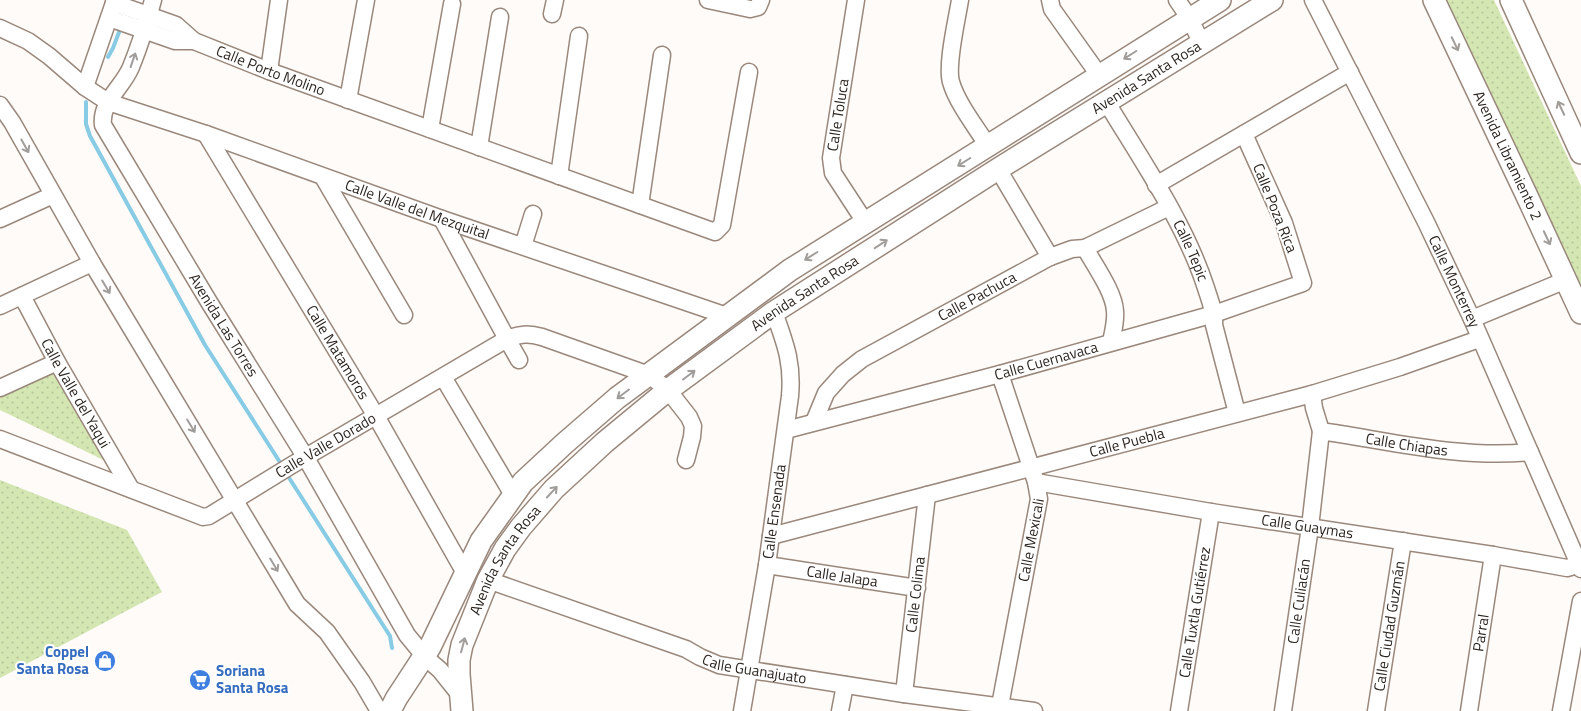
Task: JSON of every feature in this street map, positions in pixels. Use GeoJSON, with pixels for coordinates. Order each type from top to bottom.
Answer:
{"type":"FeatureCollection","features":[{"type":"Feature","properties":{"kind":"main road","name":"Avenida Santa Rosa"},"geometry":{"type":"LineString","coordinates":[[390,711],[402,689],[425,657],[481,541],[513,495],[523,482],[617,398],[790,270],[1220,0]]}},
{"type":"Feature","properties":{"kind":"main road","name":"Avenida Santa Rosa"},"geometry":{"type":"LineString","coordinates":[[461,703],[458,674],[462,645],[488,580],[521,527],[554,489],[605,442],[668,390],[774,312],[998,169],[1272,0]]}},
{"type":"Feature","properties":{"kind":"main road","name":"Avenida Libramiento 2"},"geometry":{"type":"LineString","coordinates":[[1434,0],[1581,313]]}},
{"type":"Feature","properties":{"kind":"main road"},"geometry":{"type":"LineString","coordinates":[[1511,0],[1581,153]]}},
{"type":"Feature","properties":{"kind":"street"},"geometry":{"type":"LineString","coordinates":[[269,71],[279,0]]}},
{"type":"Feature","properties":{"kind":"street"},"geometry":{"type":"LineString","coordinates":[[348,100],[366,0]]}},
{"type":"Feature","properties":{"kind":"street"},"geometry":{"type":"LineString","coordinates":[[708,0],[750,9],[760,3]]}},
{"type":"Feature","properties":{"kind":"street","name":"Calle Toluca"},"geometry":{"type":"LineString","coordinates":[[856,0],[831,158],[834,173],[865,222]]}},
{"type":"Feature","properties":{"kind":"street"},"geometry":{"type":"LineString","coordinates":[[960,0],[950,80],[988,146]]}},
{"type":"Feature","properties":{"kind":"street"},"geometry":{"type":"LineString","coordinates":[[1050,0],[1052,9],[1099,75]]}},
{"type":"Feature","properties":{"kind":"street"},"geometry":{"type":"LineString","coordinates":[[1177,0],[1190,19],[1202,44]]}},
{"type":"Feature","properties":{"kind":"street","name":"Calle Monterrey"},"geometry":{"type":"LineString","coordinates":[[1314,0],[1426,222],[1472,319],[1479,339],[1580,566]]}},
{"type":"Feature","properties":{"kind":"street"},"geometry":{"type":"LineString","coordinates":[[430,130],[452,4]]}},
{"type":"Feature","properties":{"kind":"street"},"geometry":{"type":"LineString","coordinates":[[85,87],[129,13]]}},
{"type":"Feature","properties":{"kind":"street"},"geometry":{"type":"LineString","coordinates":[[0,28],[28,41],[85,87],[108,102],[130,69],[129,13]]}},
{"type":"Feature","properties":{"kind":"street","name":"Calle Porto Molino"},"geometry":{"type":"LineString","coordinates":[[129,13],[174,41],[194,41],[269,71],[714,232],[722,225],[749,72]]}},
{"type":"Feature","properties":{"kind":"street"},"geometry":{"type":"LineString","coordinates":[[479,147],[500,17]]}},
{"type":"Feature","properties":{"kind":"street"},"geometry":{"type":"LineString","coordinates":[[559,176],[579,36]]}},
{"type":"Feature","properties":{"kind":"street"},"geometry":{"type":"LineString","coordinates":[[640,206],[662,55]]}},
{"type":"Feature","properties":{"kind":"street"},"geometry":{"type":"LineString","coordinates":[[1156,185],[1350,72]]}},
{"type":"Feature","properties":{"kind":"street","name":"Calle Valle del Mezquital"},"geometry":{"type":"LineString","coordinates":[[108,102],[206,134],[442,219],[727,316]]}},
{"type":"Feature","properties":{"kind":"street","name":"Avenida Las Torres"},"geometry":{"type":"LineString","coordinates":[[108,102],[102,118],[103,125],[209,302],[299,461],[407,635],[425,657]]}},
{"type":"Feature","properties":{"kind":"street","name":"Calle Tepic"},"geometry":{"type":"LineString","coordinates":[[1107,103],[1169,207],[1199,267],[1214,314],[1214,325],[1237,413]]}},
{"type":"Feature","properties":{"kind":"street"},"geometry":{"type":"LineString","coordinates":[[0,105],[6,125],[53,195],[297,604],[327,632],[362,682],[379,711]]}},
{"type":"Feature","properties":{"kind":"street","name":"Calle Matamoros"},"geometry":{"type":"LineString","coordinates":[[206,134],[376,416],[465,573]]}},
{"type":"Feature","properties":{"kind":"street","name":"Calle Poza Rica"},"geometry":{"type":"LineString","coordinates":[[1244,134],[1284,224],[1303,283]]}},
{"type":"Feature","properties":{"kind":"street"},"geometry":{"type":"LineString","coordinates":[[998,169],[1050,257]]}},
{"type":"Feature","properties":{"kind":"street"},"geometry":{"type":"LineString","coordinates":[[323,177],[404,315]]}},
{"type":"Feature","properties":{"kind":"street"},"geometry":{"type":"LineString","coordinates":[[0,220],[53,195]]}},
{"type":"Feature","properties":{"kind":"street","name":"Calle Pachuca"},"geometry":{"type":"LineString","coordinates":[[814,422],[826,393],[843,374],[862,359],[1050,257],[1072,249],[1086,248],[1169,207]]}},
{"type":"Feature","properties":{"kind":"street"},"geometry":{"type":"LineString","coordinates":[[522,246],[533,214]]}},
{"type":"Feature","properties":{"kind":"street"},"geometry":{"type":"LineString","coordinates":[[442,219],[519,360]]}},
{"type":"Feature","properties":{"kind":"street"},"geometry":{"type":"LineString","coordinates":[[1086,248],[1111,296],[1115,309],[1111,342]]}},
{"type":"Feature","properties":{"kind":"street"},"geometry":{"type":"LineString","coordinates":[[0,306],[92,263]]}},
{"type":"Feature","properties":{"kind":"street"},"geometry":{"type":"LineString","coordinates":[[1472,319],[1566,280]]}},
{"type":"Feature","properties":{"kind":"street","name":"Calle Cuernavaca"},"geometry":{"type":"LineString","coordinates":[[786,430],[1000,374],[1214,314],[1303,283]]}},
{"type":"Feature","properties":{"kind":"street","name":"Calle Valle del Yaqui"},"geometry":{"type":"LineString","coordinates":[[22,296],[57,362],[131,489]]}},
{"type":"Feature","properties":{"kind":"street","name":"Calle Ensenada"},"geometry":{"type":"LineString","coordinates":[[742,711],[768,565],[792,376],[785,342],[774,312]]}},
{"type":"Feature","properties":{"kind":"street","name":"Calle Valle Dorado"},"geometry":{"type":"LineString","coordinates":[[0,439],[203,517],[210,516],[299,461],[507,339],[520,334],[529,334],[649,375],[668,390],[689,417],[693,426],[686,460]]}},
{"type":"Feature","properties":{"kind":"street","name":"Calle Puebla"},"geometry":{"type":"LineString","coordinates":[[771,536],[927,495],[1033,475],[1237,413],[1312,394],[1400,367],[1479,339]]}},
{"type":"Feature","properties":{"kind":"street"},"geometry":{"type":"LineString","coordinates":[[0,388],[57,362]]}},
{"type":"Feature","properties":{"kind":"street","name":"Calle Mexicali"},"geometry":{"type":"LineString","coordinates":[[1000,374],[1039,499],[1000,708]]}},
{"type":"Feature","properties":{"kind":"street"},"geometry":{"type":"LineString","coordinates":[[444,377],[513,495]]}},
{"type":"Feature","properties":{"kind":"street"},"geometry":{"type":"LineString","coordinates":[[1312,394],[1320,431]]}},
{"type":"Feature","properties":{"kind":"street","name":"Calle Chiapas"},"geometry":{"type":"LineString","coordinates":[[1320,431],[1470,453],[1504,455],[1530,452]]}},
{"type":"Feature","properties":{"kind":"street","name":"Calle Culiacán"},"geometry":{"type":"LineString","coordinates":[[1282,711],[1310,527],[1320,431]]}},
{"type":"Feature","properties":{"kind":"street","name":"Calle Guaymas"},"geometry":{"type":"LineString","coordinates":[[1033,475],[1211,512],[1567,568],[1580,566]]}},
{"type":"Feature","properties":{"kind":"street","name":"Calle Colima"},"geometry":{"type":"LineString","coordinates":[[904,694],[927,495]]}},
{"type":"Feature","properties":{"kind":"street","name":"Calle Tuxtla Gutiérrez"},"geometry":{"type":"LineString","coordinates":[[1179,711],[1211,512]]}},
{"type":"Feature","properties":{"kind":"street","name":"Calle Ciudad Guzmán"},"geometry":{"type":"LineString","coordinates":[[1376,711],[1403,541]]}},
{"type":"Feature","properties":{"kind":"street","name":"Parral"},"geometry":{"type":"LineString","coordinates":[[1469,711],[1493,555]]}},
{"type":"Feature","properties":{"kind":"street","name":"Calle Jalapa"},"geometry":{"type":"LineString","coordinates":[[768,565],[917,588]]}},
{"type":"Feature","properties":{"kind":"street","name":"Calle Guanajuato"},"geometry":{"type":"LineString","coordinates":[[488,580],[686,649],[720,665],[904,694],[1034,711]]}},
{"type":"Feature","properties":{"kind":"street"},"geometry":{"type":"LineString","coordinates":[[1561,711],[1581,602]]}},
{"type":"Feature","properties":{"kind":"street","name":"Avenida Santa Rosa"},"geometry":{"type":"LineString","coordinates":[[425,657],[440,670],[461,703]]}},
{"type":"Feature","properties":{"kind":"street"},"geometry":{"type":"LineString","coordinates":[[840,711],[844,685]]}},
{"type":"Feature","properties":{"kind":"green space"},"geometry":{"type":"Polygon","coordinates":[[[1442,0],[1494,0],[1581,186],[1581,304],[1442,0]]]}},
{"type":"Feature","properties":{"kind":"green space"},"geometry":{"type":"Polygon","coordinates":[[[48,364],[116,466],[0,410],[0,392],[48,364]]]}},
{"type":"Feature","properties":{"kind":"green space"},"geometry":{"type":"Polygon","coordinates":[[[0,480],[127,530],[162,592],[0,678],[0,480]]]}},
{"type":"Feature","properties":{"kind":"waterway"},"geometry":{"type":"LineString","coordinates":[[108,57],[121,27]]}},
{"type":"Feature","properties":{"kind":"waterway"},"geometry":{"type":"LineString","coordinates":[[86,102],[86,124],[90,136],[205,345],[283,467]]}},
{"type":"Feature","properties":{"kind":"waterway"},"geometry":{"type":"LineString","coordinates":[[286,473],[390,636],[392,648]]}},
{"type":"Feature","properties":{"kind":"place","name":"Coppel Santa Rosa"},"geometry":{"type":"Point","coordinates":[105,661]}},
{"type":"Feature","properties":{"kind":"place","name":"Soriana Santa Rosa"},"geometry":{"type":"Point","coordinates":[200,680]}}]}
